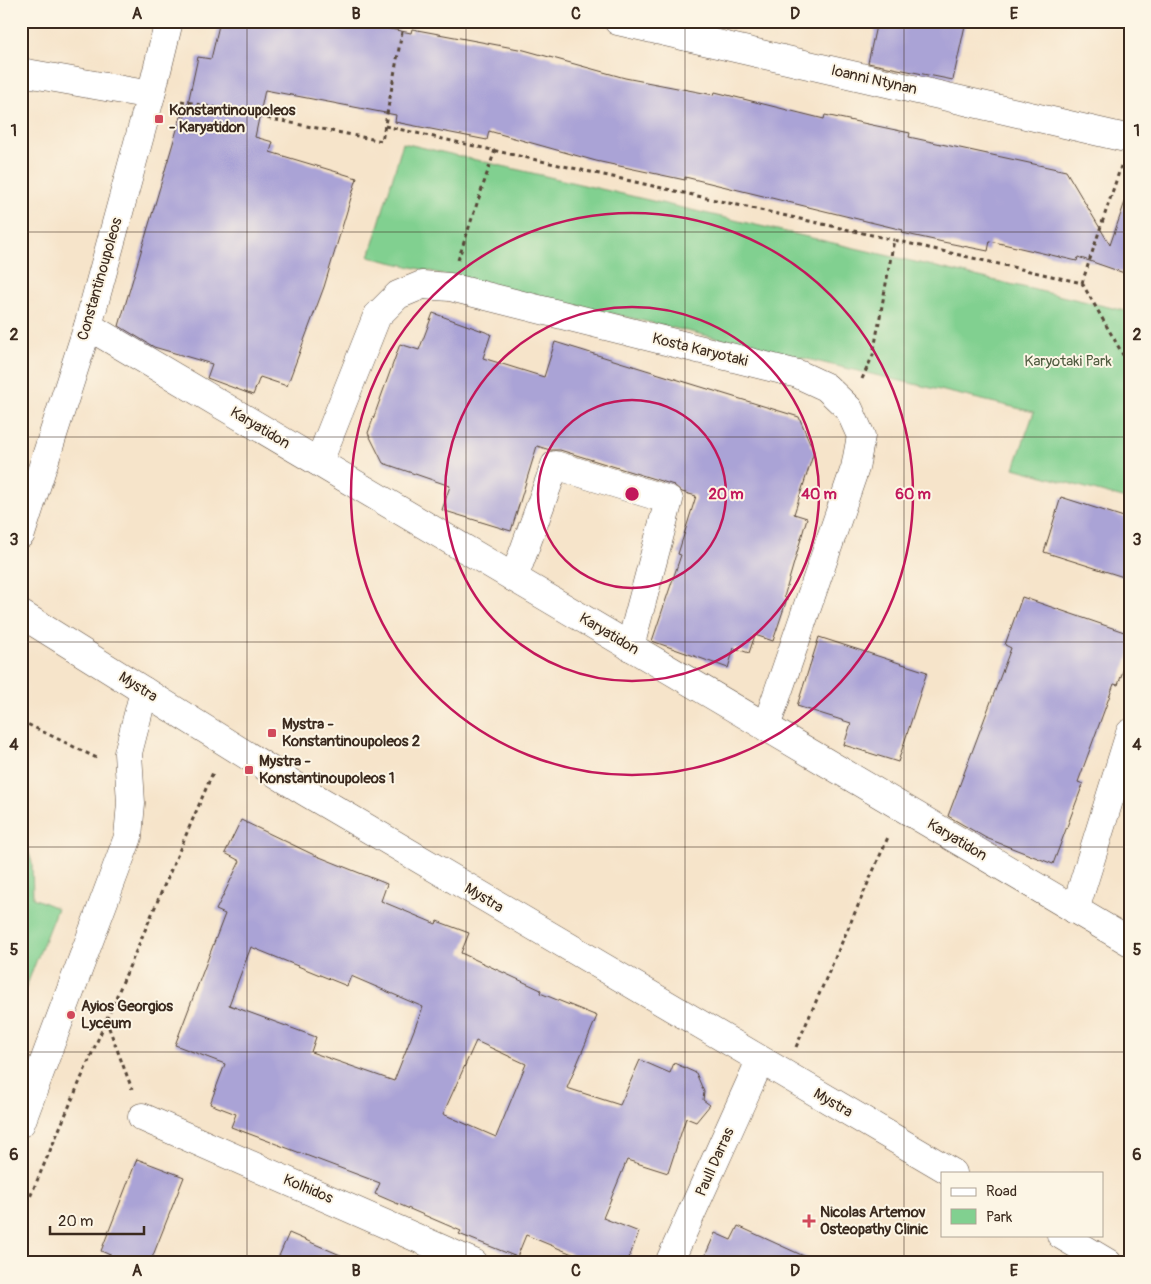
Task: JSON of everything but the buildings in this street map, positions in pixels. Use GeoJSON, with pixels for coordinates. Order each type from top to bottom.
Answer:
{"type":"FeatureCollection","features":[{"type":"Feature","properties":{"kind":"street","name":"Constantinoupoleos"},"geometry":{"type":"LineString","coordinates":[[21,534],[88,326],[151,95],[169,21]]}},
{"type":"Feature","properties":{"kind":"street","name":"Ioanni Ntynan"},"geometry":{"type":"LineString","coordinates":[[618,21],[1127,148]]}},
{"type":"Feature","properties":{"kind":"street"},"geometry":{"type":"LineString","coordinates":[[21,72],[151,95]]}},
{"type":"Feature","properties":{"kind":"street","name":"Kosta Karyotaki"},"geometry":{"type":"LineString","coordinates":[[319,462],[377,316],[398,296],[422,285],[450,287],[798,374],[826,387],[849,409],[861,436],[855,468],[766,727]]}},
{"type":"Feature","properties":{"kind":"street","name":"Karyatidon"},"geometry":{"type":"LineString","coordinates":[[88,326],[1130,942]]}},
{"type":"Feature","properties":{"kind":"street"},"geometry":{"type":"LineString","coordinates":[[514,578],[556,465],[669,500],[630,647]]}},
{"type":"Feature","properties":{"kind":"street","name":"Mystra"},"geometry":{"type":"LineString","coordinates":[[21,614],[304,791],[951,1172]]}},
{"type":"Feature","properties":{"kind":"street"},"geometry":{"type":"LineString","coordinates":[[21,1123],[128,837],[131,803],[128,753],[144,691]]}},
{"type":"Feature","properties":{"kind":"street"},"geometry":{"type":"LineString","coordinates":[[1074,910],[1130,733]]}},
{"type":"Feature","properties":{"kind":"street","name":"Paull Darras"},"geometry":{"type":"LineString","coordinates":[[669,1263],[760,1061]]}},
{"type":"Feature","properties":{"kind":"street","name":"Kolhidos"},"geometry":{"type":"LineString","coordinates":[[142,1117],[474,1263]]}},
{"type":"Feature","properties":{"kind":"street"},"geometry":{"type":"LineString","coordinates":[[1063,1236],[1108,1263]]}},
{"type":"Feature","properties":{"kind":"path"},"geometry":{"type":"LineString","coordinates":[[151,95],[382,141],[404,21]]}},
{"type":"Feature","properties":{"kind":"path"},"geometry":{"type":"LineString","coordinates":[[385,126],[1082,283],[1130,368]]}},
{"type":"Feature","properties":{"kind":"path"},"geometry":{"type":"LineString","coordinates":[[1082,283],[1127,148]]}},
{"type":"Feature","properties":{"kind":"path"},"geometry":{"type":"LineString","coordinates":[[450,287],[494,150]]}},
{"type":"Feature","properties":{"kind":"path"},"geometry":{"type":"LineString","coordinates":[[849,409],[873,355],[894,240]]}},
{"type":"Feature","properties":{"kind":"path"},"geometry":{"type":"LineString","coordinates":[[21,721],[129,773]]}},
{"type":"Feature","properties":{"kind":"path"},"geometry":{"type":"LineString","coordinates":[[21,1218],[214,769]]}},
{"type":"Feature","properties":{"kind":"path"},"geometry":{"type":"LineString","coordinates":[[784,1075],[901,807]]}},
{"type":"Feature","properties":{"kind":"path"},"geometry":{"type":"LineString","coordinates":[[106,1020],[142,1117]]}},
{"type":"Feature","properties":{"kind":"green space","name":"Karyotaki Park"},"geometry":{"type":"Polygon","coordinates":[[[403,143],[1130,312],[1130,500],[1014,468],[1034,412],[369,257],[403,143]]]}},
{"type":"Feature","properties":{"kind":"green space"},"geometry":{"type":"Polygon","coordinates":[[[21,826],[32,863],[33,898],[57,908],[21,1000],[21,826]]]}},
{"type":"Feature","properties":{"kind":"place","name":"Konstantinoupoleos - Karyatidon"},"geometry":{"type":"Point","coordinates":[159,119]}},
{"type":"Feature","properties":{"kind":"place","name":"Mystra - Konstantinoupoleos 2"},"geometry":{"type":"Point","coordinates":[272,733]}},
{"type":"Feature","properties":{"kind":"place","name":"Mystra - Konstantinoupoleos 1"},"geometry":{"type":"Point","coordinates":[249,770]}},
{"type":"Feature","properties":{"kind":"place","name":"Ayios Georgios Lyceum"},"geometry":{"type":"Point","coordinates":[71,1015]}},
{"type":"Feature","properties":{"kind":"place","name":"Nicolas Artemov Osteopathy Clinic"},"geometry":{"type":"Point","coordinates":[809,1221]}}]}
